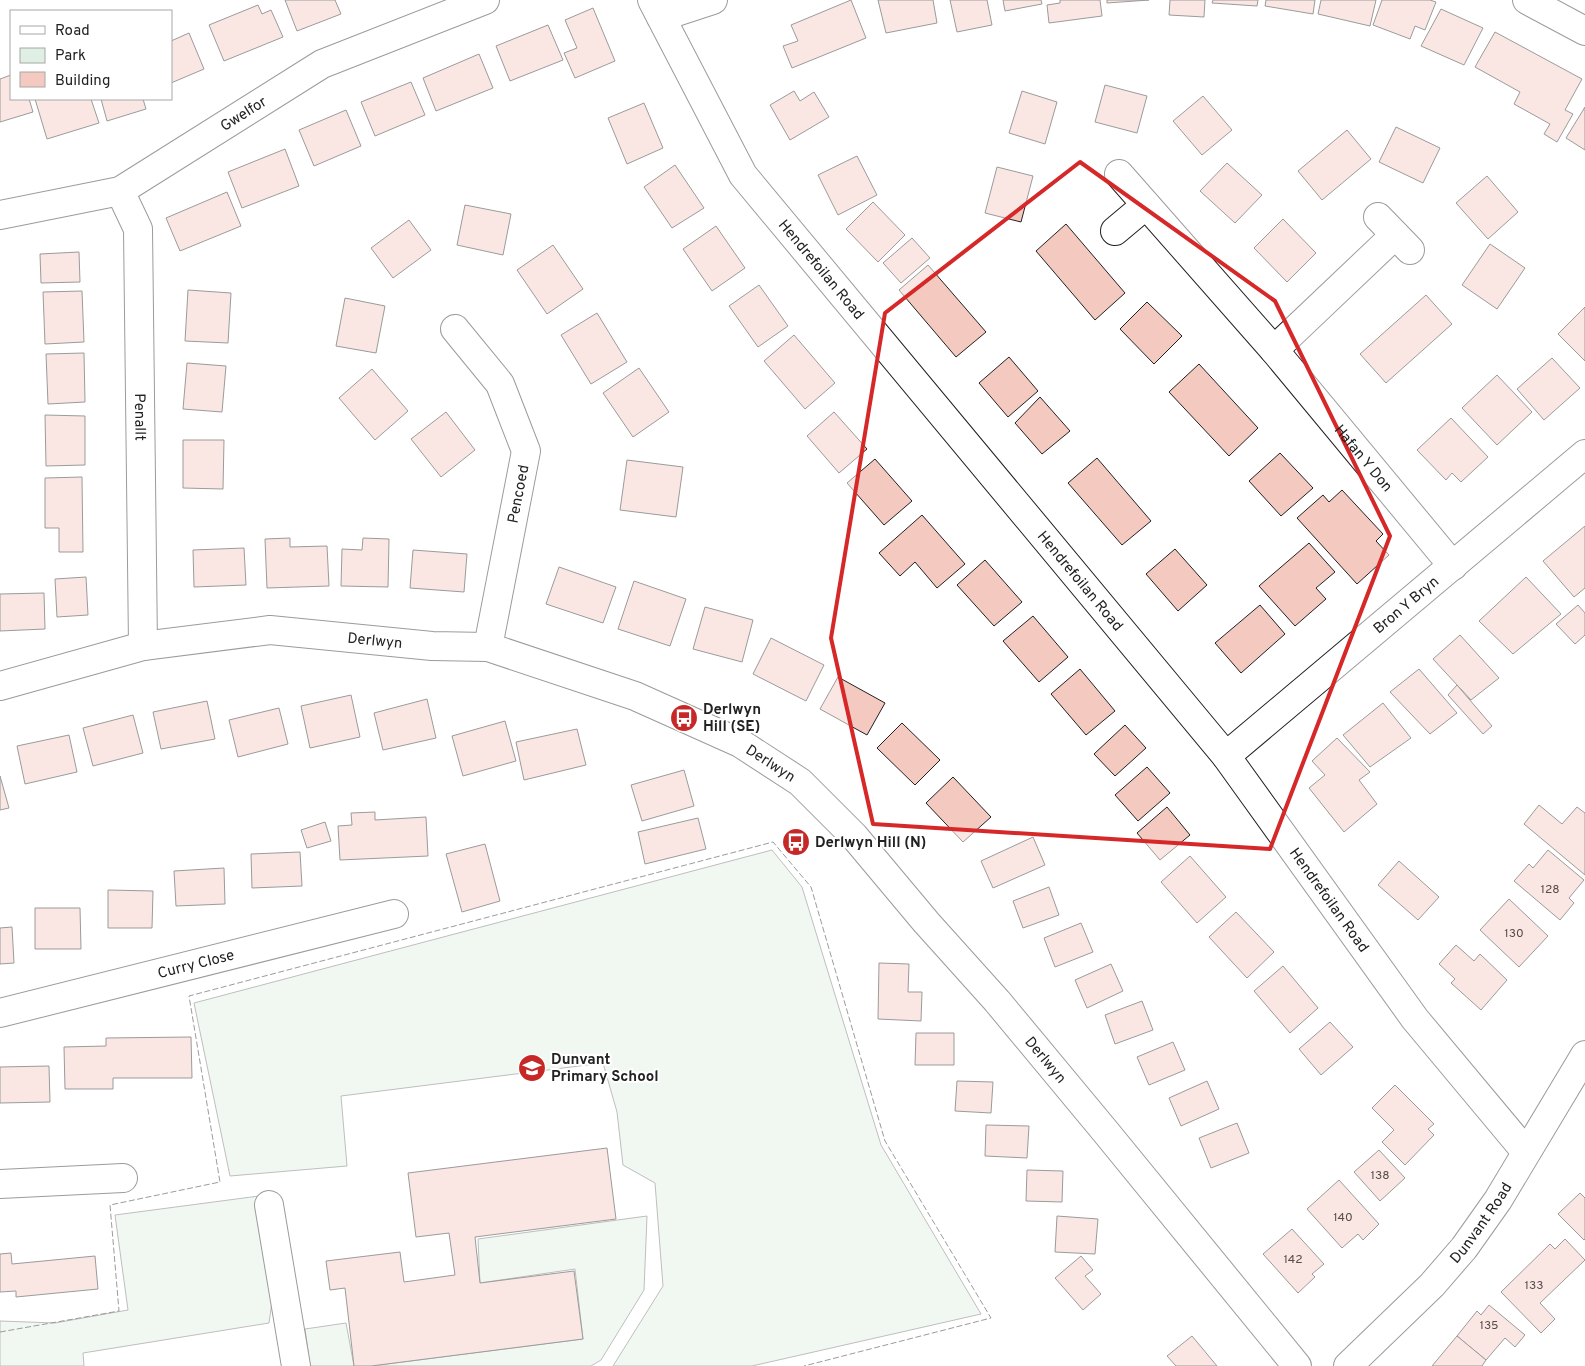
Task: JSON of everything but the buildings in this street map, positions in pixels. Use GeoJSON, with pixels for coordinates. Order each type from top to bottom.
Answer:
{"type":"FeatureCollection","features":[{"type":"Feature","properties":{"kind":"street","name":"Gwelfor"},"geometry":{"type":"LineString","coordinates":[[0,215],[120,191],[322,64],[485,0]]}},
{"type":"Feature","properties":{"kind":"street"},"geometry":{"type":"LineString","coordinates":[[657,8],[713,0]]}},
{"type":"Feature","properties":{"kind":"street"},"geometry":{"type":"LineString","coordinates":[[1527,0],[1585,31]]}},
{"type":"Feature","properties":{"kind":"street","name":"Hendrefoilan Road"},"geometry":{"type":"LineString","coordinates":[[657,8],[743,175],[1226,756],[1415,1019],[1526,1152]]}},
{"type":"Feature","properties":{"kind":"street","name":"Hafan Y Don"},"geometry":{"type":"LineString","coordinates":[[1119,174],[1274,350],[1453,566]]}},
{"type":"Feature","properties":{"kind":"street","name":"Penallt"},"geometry":{"type":"LineString","coordinates":[[120,191],[138,229],[143,646]]}},
{"type":"Feature","properties":{"kind":"street"},"geometry":{"type":"LineString","coordinates":[[1115,231],[1146,205]]}},
{"type":"Feature","properties":{"kind":"street"},"geometry":{"type":"LineString","coordinates":[[1274,350],[1394,234]]}},
{"type":"Feature","properties":{"kind":"street","name":"Pencoed"},"geometry":{"type":"LineString","coordinates":[[455,329],[500,384],[526,451],[488,647]]}},
{"type":"Feature","properties":{"kind":"street","name":"Bron Y Bryn"},"geometry":{"type":"LineString","coordinates":[[1226,756],[1585,454]]}},
{"type":"Feature","properties":{"kind":"street","name":"Derlwyn"},"geometry":{"type":"LineString","coordinates":[[0,686],[143,646],[270,630],[432,646],[488,647],[635,696],[740,743],[800,782],[854,836],[926,922],[997,1001],[1296,1366]]}},
{"type":"Feature","properties":{"kind":"street","name":"Curry Close"},"geometry":{"type":"LineString","coordinates":[[0,1013],[394,914]]}},
{"type":"Feature","properties":{"kind":"street","name":"Dunvant Road"},"geometry":{"type":"LineString","coordinates":[[1348,1366],[1432,1285],[1464,1248],[1498,1200],[1585,1055]]}},
{"type":"Feature","properties":{"kind":"street"},"geometry":{"type":"LineString","coordinates":[[0,1184],[123,1178]]}},
{"type":"Feature","properties":{"kind":"street"},"geometry":{"type":"LineString","coordinates":[[269,1205],[296,1366]]}},
{"type":"Feature","properties":{"kind":"highlighted area"},"geometry":{"type":"Polygon","coordinates":[[[1080,162],[1275,301],[1390,536],[1270,849],[873,824],[831,638],[885,313],[1080,162]]]}},
{"type":"Feature","properties":{"kind":"green space"},"geometry":{"type":"Polygon","coordinates":[[[772,850],[802,887],[881,1145],[981,1314],[752,1366],[613,1366],[663,1286],[655,1183],[623,1165],[617,1112],[603,1063],[341,1096],[347,1166],[230,1176],[194,1003],[772,850]]]}},
{"type":"Feature","properties":{"kind":"green space"},"geometry":{"type":"Polygon","coordinates":[[[259,1196],[273,1295],[269,1323],[83,1353],[84,1366],[0,1366],[0,1321],[55,1323],[128,1310],[115,1215],[259,1196]]]}},
{"type":"Feature","properties":{"kind":"green space"},"geometry":{"type":"Polygon","coordinates":[[[647,1216],[644,1290],[601,1360],[591,1366],[371,1366],[583,1339],[575,1269],[480,1283],[478,1239],[647,1216]]]}},
{"type":"Feature","properties":{"kind":"green space"},"geometry":{"type":"Polygon","coordinates":[[[346,1323],[354,1366],[310,1366],[305,1329],[346,1323]]]}},
{"type":"Feature","properties":{"kind":"fence"},"geometry":{"type":"LineString","coordinates":[[0,1332],[119,1311],[110,1205],[220,1182],[189,996],[773,842],[811,887],[885,1141],[991,1318],[804,1366]]}},
{"type":"Feature","properties":{"kind":"place","name":"Derlwyn Hill (SE)"},"geometry":{"type":"Point","coordinates":[684,718]}},
{"type":"Feature","properties":{"kind":"place","name":"Derlwyn Hill (N)"},"geometry":{"type":"Point","coordinates":[796,842]}},
{"type":"Feature","properties":{"kind":"place","name":"Dunvant Primary School"},"geometry":{"type":"Point","coordinates":[532,1068]}}]}
